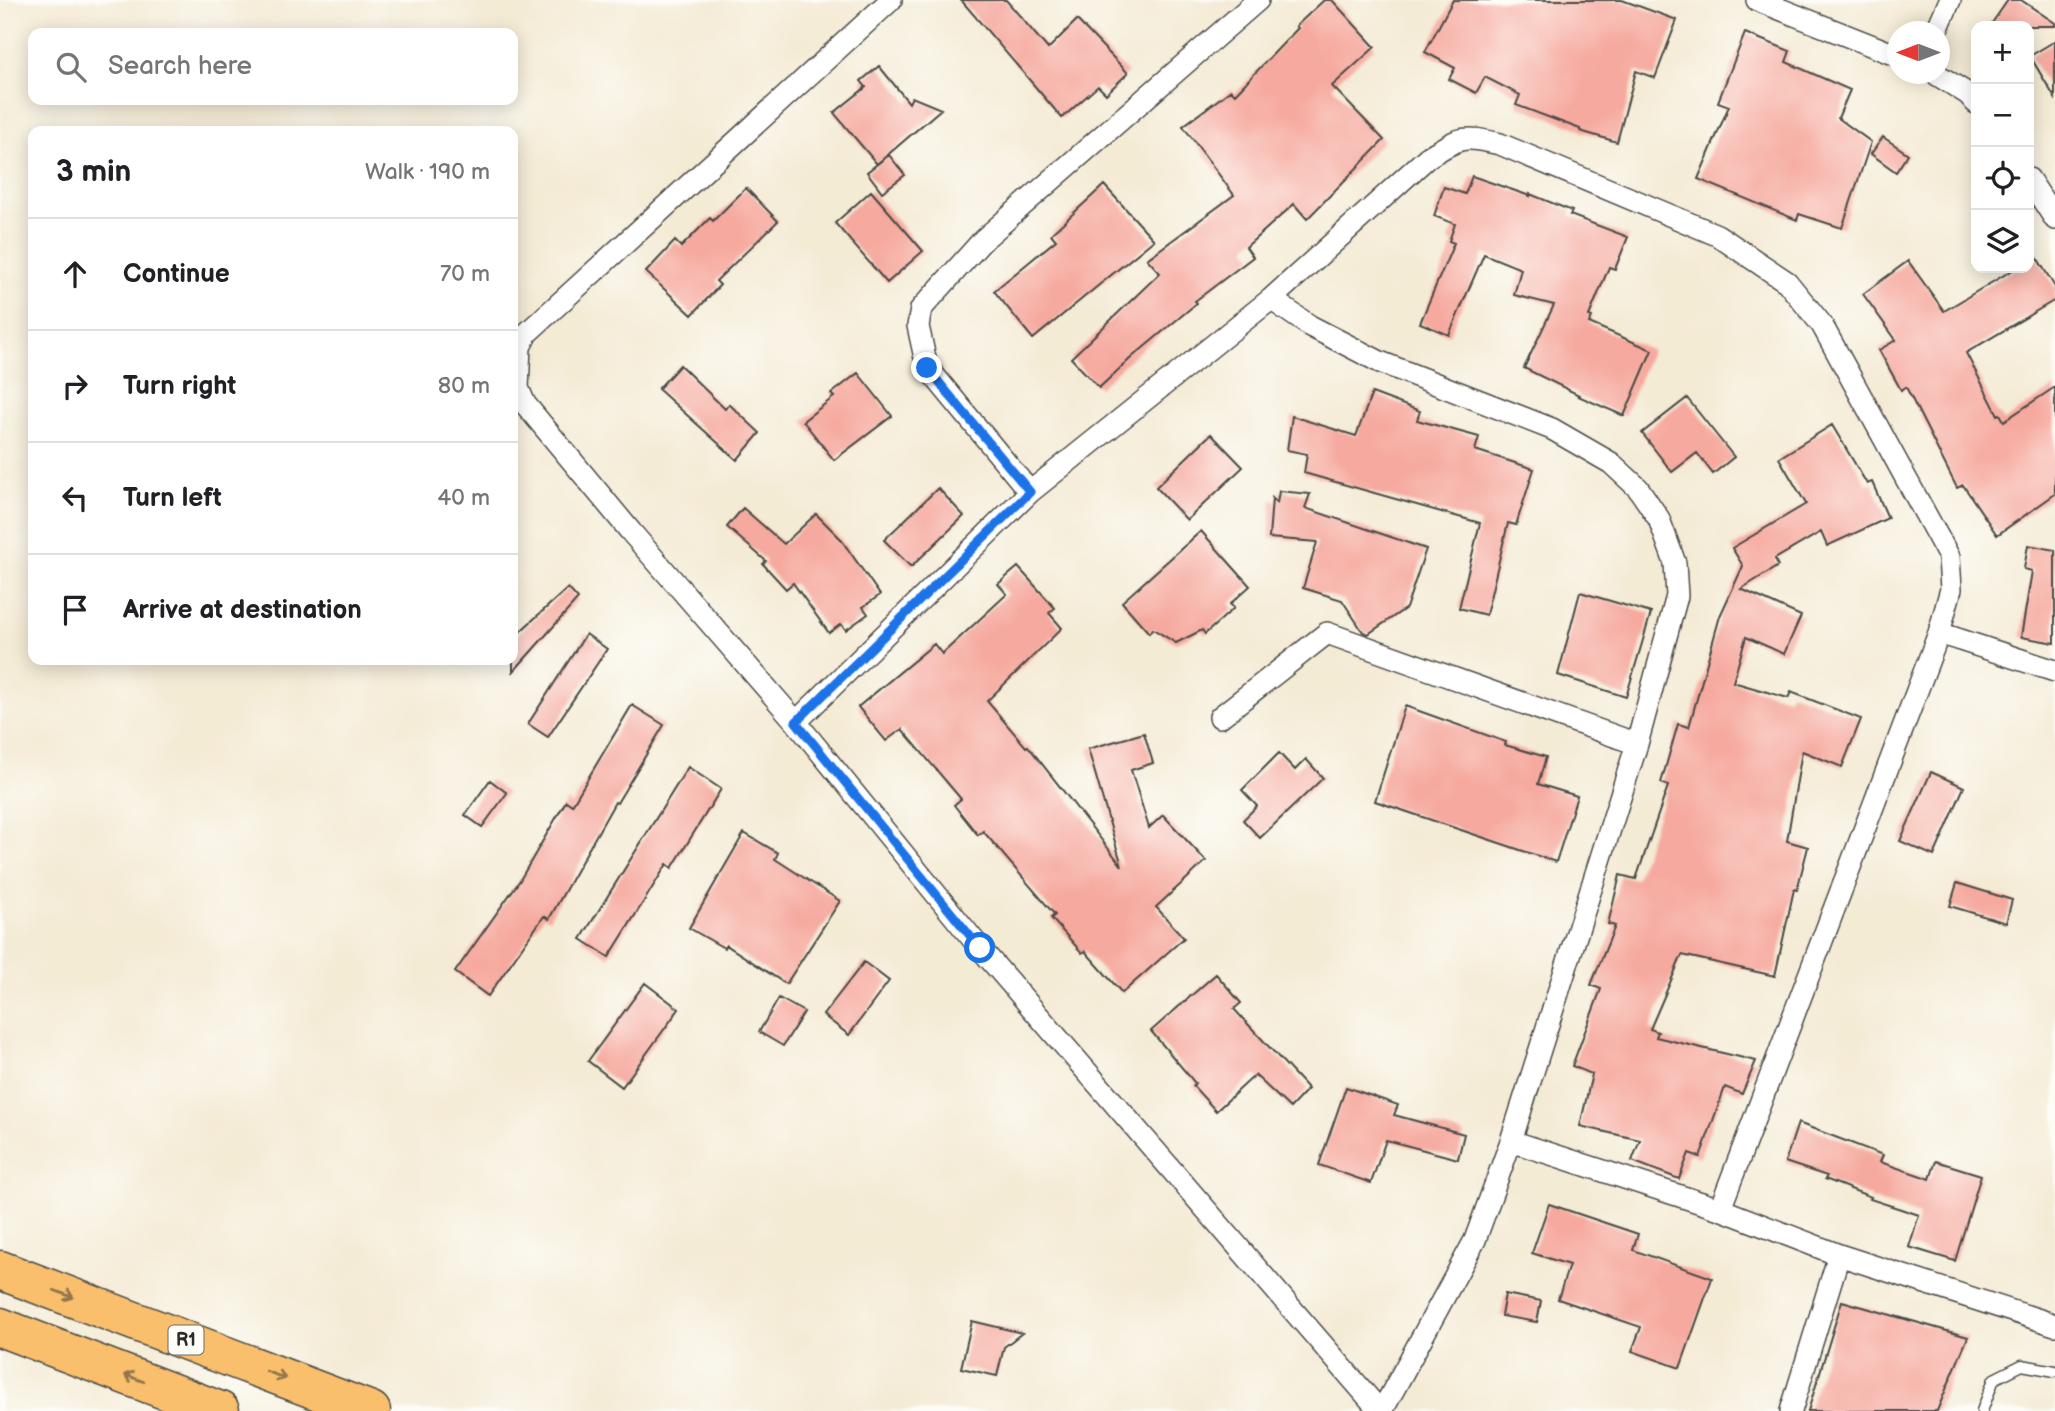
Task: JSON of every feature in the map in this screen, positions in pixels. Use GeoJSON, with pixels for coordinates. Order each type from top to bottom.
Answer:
{"type":"FeatureCollection","features":[{"type":"Feature","properties":{"kind":"highway","name":"R1"},"geometry":{"type":"LineString","coordinates":[[0,1270],[371,1411]]}},
{"type":"Feature","properties":{"kind":"highway"},"geometry":{"type":"LineString","coordinates":[[0,1327],[220,1411]]}},
{"type":"Feature","properties":{"kind":"street"},"geometry":{"type":"LineString","coordinates":[[518,374],[520,347],[527,333],[891,0]]}},
{"type":"Feature","properties":{"kind":"street"},"geometry":{"type":"LineString","coordinates":[[1030,492],[927,368],[918,326],[921,309],[983,240],[1258,0]]}},
{"type":"Feature","properties":{"kind":"street"},"geometry":{"type":"LineString","coordinates":[[1757,0],[1887,52]]}},
{"type":"Feature","properties":{"kind":"street"},"geometry":{"type":"LineString","coordinates":[[1941,21],[1950,0]]}},
{"type":"Feature","properties":{"kind":"street"},"geometry":{"type":"LineString","coordinates":[[1950,83],[1971,97]]}},
{"type":"Feature","properties":{"kind":"street"},"geometry":{"type":"LineString","coordinates":[[796,722],[1030,492],[1271,299],[1428,157],[1467,137],[1500,144],[1717,235],[1787,282],[1822,325],[1949,557],[1951,589],[1939,633],[1720,1209]]}},
{"type":"Feature","properties":{"kind":"street"},"geometry":{"type":"LineString","coordinates":[[2034,187],[2055,219]]}},
{"type":"Feature","properties":{"kind":"street"},"geometry":{"type":"LineString","coordinates":[[518,390],[525,404],[631,532],[796,722],[980,948],[1381,1411],[1475,1240],[1511,1141],[1636,744],[1677,596],[1675,563],[1660,519],[1638,488],[1611,463],[1552,429],[1380,362],[1310,326],[1271,299]]}},
{"type":"Feature","properties":{"kind":"street"},"geometry":{"type":"LineString","coordinates":[[1220,717],[1327,633],[1636,744]]}},
{"type":"Feature","properties":{"kind":"street"},"geometry":{"type":"LineString","coordinates":[[1939,633],[2055,671]]}},
{"type":"Feature","properties":{"kind":"street"},"geometry":{"type":"LineString","coordinates":[[1511,1141],[1720,1209],[1839,1255],[2055,1325]]}},
{"type":"Feature","properties":{"kind":"street"},"geometry":{"type":"LineString","coordinates":[[1791,1411],[1839,1255]]}},
{"type":"Feature","properties":{"kind":"lane"},"geometry":{"type":"LineString","coordinates":[[1982,1411],[1994,1378],[2022,1365],[2055,1371]]}},
{"type":"Feature","properties":{"kind":"building"},"geometry":{"type":"Polygon","coordinates":[[[961,0],[1006,0],[1048,49],[1077,20],[1128,73],[1106,94],[1098,86],[1062,118],[961,0]]]}},
{"type":"Feature","properties":{"kind":"building"},"geometry":{"type":"Polygon","coordinates":[[[1324,0],[1332,0],[1375,47],[1332,86],[1384,140],[1307,219],[1294,204],[1246,247],[1253,257],[1195,301],[1197,303],[1099,388],[1071,358],[1160,273],[1147,259],[1234,195],[1183,126],[1231,90],[1235,94],[1298,28],[1296,26],[1324,0]]]}},
{"type":"Feature","properties":{"kind":"building"},"geometry":{"type":"Polygon","coordinates":[[[1453,0],[1622,0],[1677,20],[1655,78],[1636,71],[1617,142],[1580,131],[1516,105],[1520,95],[1485,77],[1476,93],[1449,79],[1455,68],[1425,52],[1453,0]]]}},
{"type":"Feature","properties":{"kind":"building"},"geometry":{"type":"Polygon","coordinates":[[[2008,0],[2021,0],[2055,23],[2055,26],[2034,26],[2034,21],[1993,21],[2008,0]]]}},
{"type":"Feature","properties":{"kind":"building"},"geometry":{"type":"Polygon","coordinates":[[[1745,33],[1790,51],[1786,62],[1850,90],[1838,118],[1871,142],[1842,228],[1799,214],[1797,220],[1698,179],[1729,106],[1718,102],[1745,33]]]}},
{"type":"Feature","properties":{"kind":"building"},"geometry":{"type":"Polygon","coordinates":[[[2055,41],[2055,98],[2034,63],[2034,54],[2055,41]]]}},
{"type":"Feature","properties":{"kind":"building"},"geometry":{"type":"Polygon","coordinates":[[[879,66],[909,103],[912,97],[941,109],[877,164],[834,113],[866,87],[861,81],[879,66]]]}},
{"type":"Feature","properties":{"kind":"building"},"geometry":{"type":"Polygon","coordinates":[[[1883,137],[1908,154],[1896,172],[1871,154],[1883,137]]]}},
{"type":"Feature","properties":{"kind":"building"},"geometry":{"type":"Polygon","coordinates":[[[889,155],[905,175],[882,192],[867,172],[889,155]]]}},
{"type":"Feature","properties":{"kind":"building"},"geometry":{"type":"Polygon","coordinates":[[[1472,176],[1530,194],[1572,211],[1570,215],[1628,237],[1615,269],[1609,267],[1589,316],[1592,317],[1589,323],[1652,350],[1624,416],[1524,368],[1554,305],[1514,295],[1521,269],[1484,254],[1449,335],[1420,323],[1454,243],[1449,241],[1455,224],[1434,216],[1444,187],[1465,194],[1472,176]]]}},
{"type":"Feature","properties":{"kind":"building"},"geometry":{"type":"Polygon","coordinates":[[[1104,185],[1154,240],[1033,339],[994,291],[1056,240],[1051,234],[1104,185]]]}},
{"type":"Feature","properties":{"kind":"building"},"geometry":{"type":"Polygon","coordinates":[[[746,188],[778,221],[716,281],[720,285],[692,315],[646,272],[675,241],[681,247],[710,218],[713,221],[746,188]]]}},
{"type":"Feature","properties":{"kind":"building"},"geometry":{"type":"Polygon","coordinates":[[[871,191],[923,251],[887,283],[835,223],[871,191]]]}},
{"type":"Feature","properties":{"kind":"building"},"geometry":{"type":"Polygon","coordinates":[[[2036,256],[2055,287],[2055,300],[1966,353],[1998,415],[2000,414],[2004,421],[2055,387],[2055,494],[1997,535],[1963,485],[1957,488],[1906,387],[1901,390],[1879,350],[1896,340],[1863,294],[1908,261],[1944,311],[2008,273],[2034,273],[2036,256]]]}},
{"type":"Feature","properties":{"kind":"building"},"geometry":{"type":"Polygon","coordinates":[[[680,365],[725,409],[729,404],[760,433],[737,460],[658,389],[680,365]]]}},
{"type":"Feature","properties":{"kind":"building"},"geometry":{"type":"Polygon","coordinates":[[[858,373],[892,416],[834,460],[803,421],[834,397],[831,394],[858,373]]]}},
{"type":"Feature","properties":{"kind":"building"},"geometry":{"type":"Polygon","coordinates":[[[1372,393],[1420,411],[1417,420],[1479,437],[1475,450],[1534,469],[1516,525],[1508,523],[1486,615],[1459,608],[1480,523],[1304,473],[1307,454],[1287,450],[1292,416],[1356,436],[1372,393]]]}},
{"type":"Feature","properties":{"kind":"building"},"geometry":{"type":"Polygon","coordinates":[[[1687,398],[1734,457],[1713,474],[1697,453],[1672,472],[1642,433],[1687,398]]]}},
{"type":"Feature","properties":{"kind":"building"},"geometry":{"type":"Polygon","coordinates":[[[1832,425],[1867,484],[1872,482],[1888,518],[1827,546],[1821,532],[1775,559],[1778,566],[1741,589],[1801,616],[1784,654],[1746,637],[1733,682],[1788,698],[1791,692],[1861,719],[1842,767],[1802,751],[1787,841],[1808,847],[1797,890],[1794,889],[1775,976],[1682,955],[1650,1029],[1658,1032],[1656,1037],[1756,1061],[1742,1094],[1725,1087],[1700,1157],[1689,1153],[1679,1179],[1632,1161],[1640,1140],[1580,1126],[1592,1074],[1572,1066],[1601,989],[1591,985],[1615,926],[1608,924],[1620,875],[1636,879],[1668,786],[1661,783],[1678,724],[1689,727],[1720,616],[1743,566],[1732,548],[1806,504],[1779,458],[1832,425]]]}},
{"type":"Feature","properties":{"kind":"building"},"geometry":{"type":"Polygon","coordinates":[[[1211,434],[1243,467],[1187,520],[1156,487],[1211,434]]]}},
{"type":"Feature","properties":{"kind":"building"},"geometry":{"type":"Polygon","coordinates":[[[938,488],[964,516],[911,567],[884,540],[938,488]]]}},
{"type":"Feature","properties":{"kind":"building"},"geometry":{"type":"Polygon","coordinates":[[[1279,491],[1310,494],[1305,508],[1426,549],[1406,608],[1368,634],[1363,632],[1342,600],[1303,588],[1317,542],[1269,538],[1272,498],[1277,503],[1279,491]]]}},
{"type":"Feature","properties":{"kind":"building"},"geometry":{"type":"Polygon","coordinates":[[[743,508],[784,544],[816,514],[840,538],[880,595],[863,607],[868,614],[846,630],[841,624],[829,633],[793,583],[786,589],[763,564],[766,561],[727,527],[743,508]]]}},
{"type":"Feature","properties":{"kind":"building"},"geometry":{"type":"Polygon","coordinates":[[[1201,531],[1250,586],[1230,604],[1234,608],[1205,634],[1202,630],[1176,643],[1153,629],[1149,633],[1122,602],[1201,531]]]}},
{"type":"Feature","properties":{"kind":"building"},"geometry":{"type":"Polygon","coordinates":[[[2028,545],[2055,550],[2055,643],[2021,637],[2032,571],[2024,569],[2028,545]]]}},
{"type":"Feature","properties":{"kind":"building"},"geometry":{"type":"Polygon","coordinates":[[[1018,567],[1055,608],[1049,613],[1062,628],[987,701],[1026,747],[1028,746],[1122,866],[1088,749],[1144,733],[1153,763],[1131,770],[1149,828],[1163,815],[1206,861],[1156,907],[1184,938],[1122,993],[1051,918],[1055,915],[983,831],[978,835],[954,805],[961,799],[902,729],[886,741],[858,707],[934,644],[942,654],[1007,594],[998,584],[1018,567]]]}},
{"type":"Feature","properties":{"kind":"building"},"geometry":{"type":"Polygon","coordinates":[[[568,588],[578,599],[513,672],[513,665],[518,665],[518,633],[568,588]]]}},
{"type":"Feature","properties":{"kind":"building"},"geometry":{"type":"Polygon","coordinates":[[[1580,592],[1651,613],[1626,697],[1558,675],[1580,592]]]}},
{"type":"Feature","properties":{"kind":"building"},"geometry":{"type":"Polygon","coordinates":[[[586,634],[607,649],[548,737],[528,724],[586,634]]]}},
{"type":"Feature","properties":{"kind":"building"},"geometry":{"type":"Polygon","coordinates":[[[632,705],[664,725],[617,803],[615,802],[549,919],[544,916],[488,996],[455,972],[520,880],[566,801],[572,805],[632,705]]]}},
{"type":"Feature","properties":{"kind":"building"},"geometry":{"type":"Polygon","coordinates":[[[1405,706],[1506,742],[1505,745],[1546,757],[1538,784],[1577,796],[1556,862],[1375,801],[1405,706]]]}},
{"type":"Feature","properties":{"kind":"building"},"geometry":{"type":"Polygon","coordinates":[[[1279,753],[1295,770],[1306,759],[1323,778],[1260,838],[1243,820],[1257,806],[1242,790],[1279,753]]]}},
{"type":"Feature","properties":{"kind":"building"},"geometry":{"type":"Polygon","coordinates":[[[688,767],[721,789],[672,868],[667,864],[609,957],[581,939],[688,767]]]}},
{"type":"Feature","properties":{"kind":"building"},"geometry":{"type":"Polygon","coordinates":[[[1931,772],[1964,787],[1934,856],[1900,841],[1931,772]]]}},
{"type":"Feature","properties":{"kind":"building"},"geometry":{"type":"Polygon","coordinates":[[[490,780],[507,793],[482,827],[465,815],[490,780]]]}},
{"type":"Feature","properties":{"kind":"building"},"geometry":{"type":"Polygon","coordinates":[[[744,833],[778,853],[775,859],[840,901],[786,984],[726,945],[724,948],[689,928],[744,833]]]}},
{"type":"Feature","properties":{"kind":"building"},"geometry":{"type":"Polygon","coordinates":[[[1957,883],[2012,900],[2006,923],[1950,906],[1957,883]]]}},
{"type":"Feature","properties":{"kind":"building"},"geometry":{"type":"Polygon","coordinates":[[[864,962],[889,981],[849,1035],[823,1015],[864,962]]]}},
{"type":"Feature","properties":{"kind":"building"},"geometry":{"type":"Polygon","coordinates":[[[1216,974],[1241,1003],[1234,1009],[1308,1089],[1290,1108],[1255,1075],[1216,1111],[1151,1031],[1216,974]]]}},
{"type":"Feature","properties":{"kind":"building"},"geometry":{"type":"Polygon","coordinates":[[[645,983],[679,1009],[622,1087],[588,1061],[645,983]]]}},
{"type":"Feature","properties":{"kind":"building"},"geometry":{"type":"Polygon","coordinates":[[[779,998],[804,1012],[783,1046],[759,1032],[779,998]]]}},
{"type":"Feature","properties":{"kind":"building"},"geometry":{"type":"Polygon","coordinates":[[[1346,1087],[1398,1105],[1394,1115],[1464,1134],[1458,1159],[1386,1140],[1371,1183],[1319,1165],[1346,1087]]]}},
{"type":"Feature","properties":{"kind":"building"},"geometry":{"type":"Polygon","coordinates":[[[1798,1123],[1883,1155],[1880,1162],[1930,1179],[1936,1161],[1981,1175],[1955,1261],[1909,1247],[1919,1215],[1870,1199],[1871,1197],[1825,1179],[1827,1176],[1785,1162],[1798,1123]]]}},
{"type":"Feature","properties":{"kind":"building"},"geometry":{"type":"Polygon","coordinates":[[[1549,1204],[1638,1234],[1633,1250],[1712,1278],[1680,1368],[1632,1351],[1641,1327],[1558,1299],[1569,1265],[1532,1253],[1549,1204]]]}},
{"type":"Feature","properties":{"kind":"building"},"geometry":{"type":"Polygon","coordinates":[[[1505,1294],[1541,1301],[1537,1322],[1501,1316],[1505,1294]]]}},
{"type":"Feature","properties":{"kind":"building"},"geometry":{"type":"Polygon","coordinates":[[[1842,1301],[1968,1337],[1937,1411],[1808,1411],[1842,1301]]]}},
{"type":"Feature","properties":{"kind":"building"},"geometry":{"type":"Polygon","coordinates":[[[972,1321],[1022,1333],[1004,1347],[997,1376],[961,1368],[972,1321]]]}},
{"type":"Feature","properties":{"kind":"route"},"geometry":{"type":"LineString","coordinates":[[927,368],[1030,492],[796,722],[980,948]]}}]}
